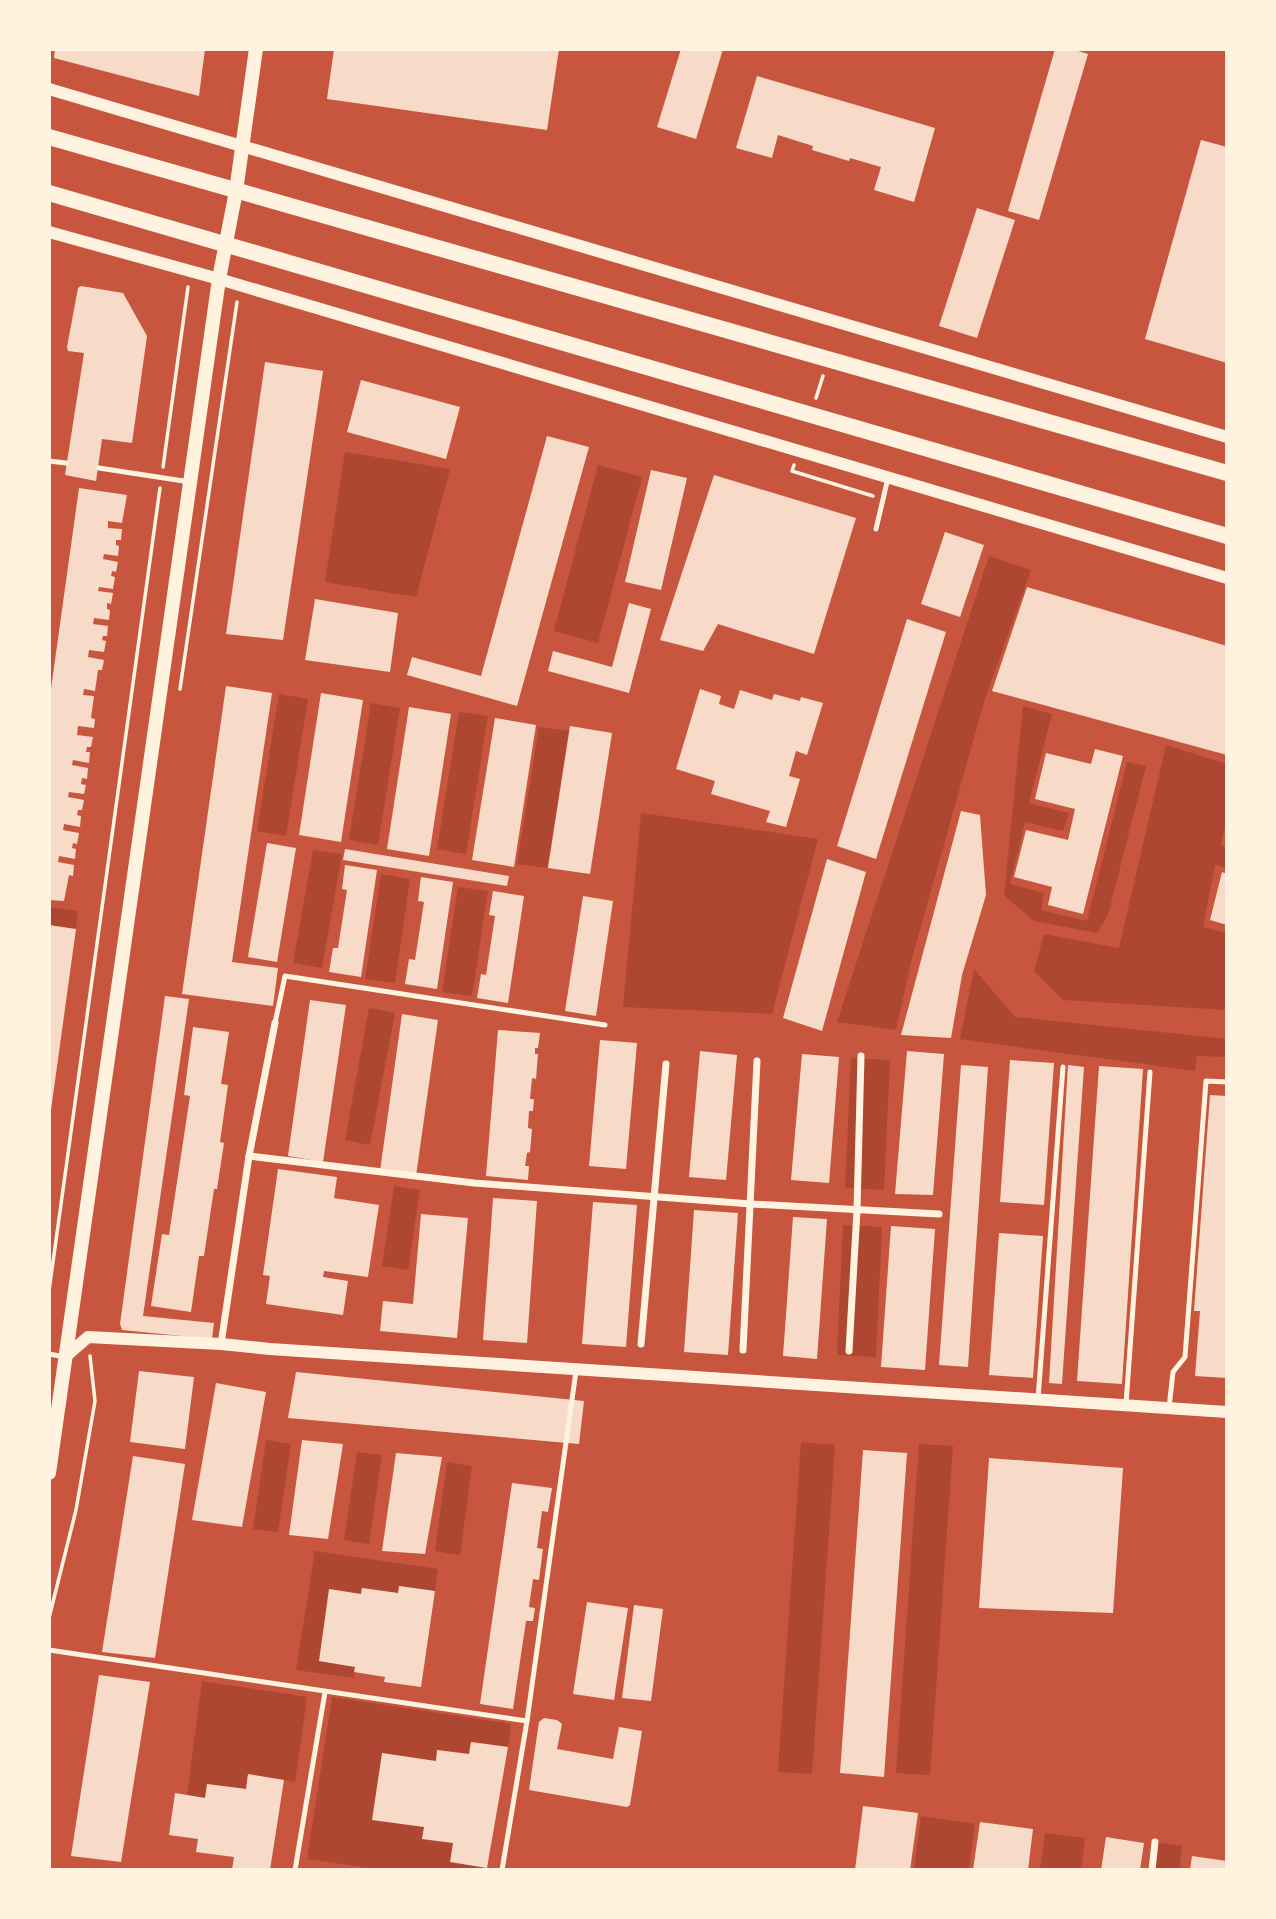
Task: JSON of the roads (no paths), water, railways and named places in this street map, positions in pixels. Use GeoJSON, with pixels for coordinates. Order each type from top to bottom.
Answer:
{"type":"FeatureCollection","features":[{"type":"Feature","properties":{"kind":"main road"},"geometry":{"type":"LineString","coordinates":[[49,1473],[224,244],[236,191],[256,49]]}},
{"type":"Feature","properties":{"kind":"main road"},"geometry":{"type":"LineString","coordinates":[[49,137],[1227,473]]}},
{"type":"Feature","properties":{"kind":"main road"},"geometry":{"type":"LineString","coordinates":[[49,192],[1227,536]]}},
{"type":"Feature","properties":{"kind":"street"},"geometry":{"type":"LineString","coordinates":[[49,89],[1227,438]]}},
{"type":"Feature","properties":{"kind":"street"},"geometry":{"type":"LineString","coordinates":[[49,232],[240,285],[1227,578]]}},
{"type":"Feature","properties":{"kind":"street"},"geometry":{"type":"LineString","coordinates":[[221,1344],[249,1156],[275,1023]]}},
{"type":"Feature","properties":{"kind":"street"},"geometry":{"type":"LineString","coordinates":[[849,1351],[857,1210],[861,1056]]}},
{"type":"Feature","properties":{"kind":"street"},"geometry":{"type":"LineString","coordinates":[[743,1350],[757,1061]]}},
{"type":"Feature","properties":{"kind":"street"},"geometry":{"type":"LineString","coordinates":[[641,1344],[666,1064]]}},
{"type":"Feature","properties":{"kind":"street"},"geometry":{"type":"LineString","coordinates":[[249,1156],[474,1183],[751,1204],[939,1214]]}},
{"type":"Feature","properties":{"kind":"street"},"geometry":{"type":"LineString","coordinates":[[65,1357],[88,1337],[1227,1412]]}},
{"type":"Feature","properties":{"kind":"street"},"geometry":{"type":"LineString","coordinates":[[1152,1870],[1156,1842]]}},
{"type":"Feature","properties":{"kind":"lane"},"geometry":{"type":"LineString","coordinates":[[49,461],[66,463]]}},
{"type":"Feature","properties":{"kind":"lane"},"geometry":{"type":"LineString","coordinates":[[99,468],[190,482]]}},
{"type":"Feature","properties":{"kind":"lane"},"geometry":{"type":"LineString","coordinates":[[876,529],[888,478]]}},
{"type":"Feature","properties":{"kind":"lane"},"geometry":{"type":"LineString","coordinates":[[275,1023],[285,976],[604,1025]]}},
{"type":"Feature","properties":{"kind":"lane"},"geometry":{"type":"LineString","coordinates":[[1038,1399],[1063,1067]]}},
{"type":"Feature","properties":{"kind":"lane"},"geometry":{"type":"LineString","coordinates":[[1126,1405],[1150,1072]]}},
{"type":"Feature","properties":{"kind":"lane"},"geometry":{"type":"LineString","coordinates":[[1169,1408],[1173,1372],[1185,1357],[1206,1081],[1227,1082]]}},
{"type":"Feature","properties":{"kind":"lane"},"geometry":{"type":"LineString","coordinates":[[49,1354],[65,1357]]}},
{"type":"Feature","properties":{"kind":"lane"},"geometry":{"type":"LineString","coordinates":[[502,1870],[527,1721],[576,1368]]}},
{"type":"Feature","properties":{"kind":"lane"},"geometry":{"type":"LineString","coordinates":[[49,1650],[527,1721]]}},
{"type":"Feature","properties":{"kind":"lane"},"geometry":{"type":"LineString","coordinates":[[295,1870],[325,1692]]}}]}
